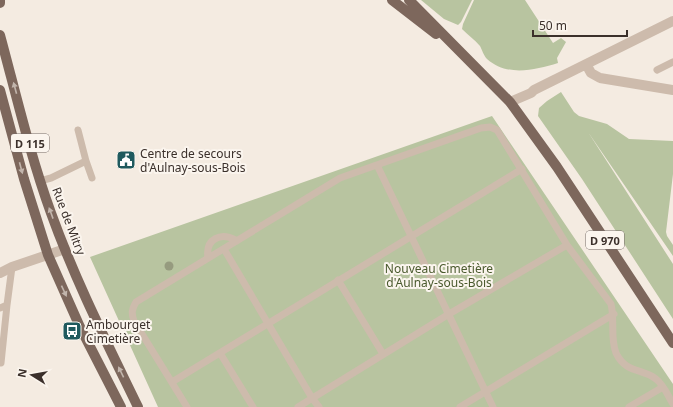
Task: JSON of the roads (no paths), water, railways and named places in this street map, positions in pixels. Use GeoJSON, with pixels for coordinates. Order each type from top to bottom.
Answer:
{"type":"FeatureCollection","features":[{"type":"Feature","properties":{"kind":"main road","name":"D 970"},"geometry":{"type":"LineString","coordinates":[[392,0],[460,52]]}},
{"type":"Feature","properties":{"kind":"main road","name":"D 970"},"geometry":{"type":"LineString","coordinates":[[409,0],[510,102],[557,167],[673,343]]}},
{"type":"Feature","properties":{"kind":"main road","name":"Rue de Mitry"},"geometry":{"type":"LineString","coordinates":[[0,35],[40,181],[65,249],[138,407]]}},
{"type":"Feature","properties":{"kind":"main road","name":"D 115"},"geometry":{"type":"LineString","coordinates":[[0,90],[24,179],[48,256],[80,327],[121,407]]}},
{"type":"Feature","properties":{"kind":"street"},"geometry":{"type":"LineString","coordinates":[[510,102],[673,21]]}},
{"type":"Feature","properties":{"kind":"street"},"geometry":{"type":"LineString","coordinates":[[586,64],[591,73],[600,78],[673,90]]}},
{"type":"Feature","properties":{"kind":"street"},"geometry":{"type":"LineString","coordinates":[[0,274],[12,267],[65,249]]}},
{"type":"Feature","properties":{"kind":"lane"},"geometry":{"type":"LineString","coordinates":[[656,70],[673,62]]}},
{"type":"Feature","properties":{"kind":"lane"},"geometry":{"type":"LineString","coordinates":[[187,407],[134,321],[132,316],[132,308],[136,302],[340,178],[481,128],[490,127],[497,130],[567,245],[611,304],[614,314],[614,345],[617,354],[623,363],[657,379],[673,404]]}},
{"type":"Feature","properties":{"kind":"lane"},"geometry":{"type":"LineString","coordinates":[[78,130],[92,178]]}},
{"type":"Feature","properties":{"kind":"lane"},"geometry":{"type":"LineString","coordinates":[[40,181],[51,178],[86,161]]}},
{"type":"Feature","properties":{"kind":"lane"},"geometry":{"type":"LineString","coordinates":[[377,165],[493,407]]}},
{"type":"Feature","properties":{"kind":"lane"},"geometry":{"type":"LineString","coordinates":[[172,382],[522,169]]}},
{"type":"Feature","properties":{"kind":"lane"},"geometry":{"type":"LineString","coordinates":[[208,258],[210,243],[214,239],[224,236],[237,241]]}},
{"type":"Feature","properties":{"kind":"lane"},"geometry":{"type":"LineString","coordinates":[[298,407],[449,314],[567,245]]}},
{"type":"Feature","properties":{"kind":"lane"},"geometry":{"type":"LineString","coordinates":[[224,249],[312,398],[319,407]]}},
{"type":"Feature","properties":{"kind":"lane"},"geometry":{"type":"LineString","coordinates":[[2,363],[12,267]]}},
{"type":"Feature","properties":{"kind":"lane"},"geometry":{"type":"LineString","coordinates":[[338,280],[383,354]]}},
{"type":"Feature","properties":{"kind":"lane"},"geometry":{"type":"LineString","coordinates":[[0,308],[7,305]]}},
{"type":"Feature","properties":{"kind":"lane"},"geometry":{"type":"LineString","coordinates":[[460,407],[614,314]]}},
{"type":"Feature","properties":{"kind":"lane"},"geometry":{"type":"LineString","coordinates":[[220,352],[253,407]]}},
{"type":"Feature","properties":{"kind":"lane"},"geometry":{"type":"LineString","coordinates":[[629,407],[663,387]]}},
{"type":"Feature","properties":{"kind":"place","name":"Centre de secours d'Aulnay-sous-Bois"},"geometry":{"type":"Point","coordinates":[126,160]}},
{"type":"Feature","properties":{"kind":"place","name":"Ambourget Cimetière"},"geometry":{"type":"Point","coordinates":[72,331]}},
{"type":"Feature","properties":{"kind":"park label","name":"Nouveau Cimetière d'Aulnay-sous-Bois"},"geometry":{"type":"Point","coordinates":[439,275]}}]}
